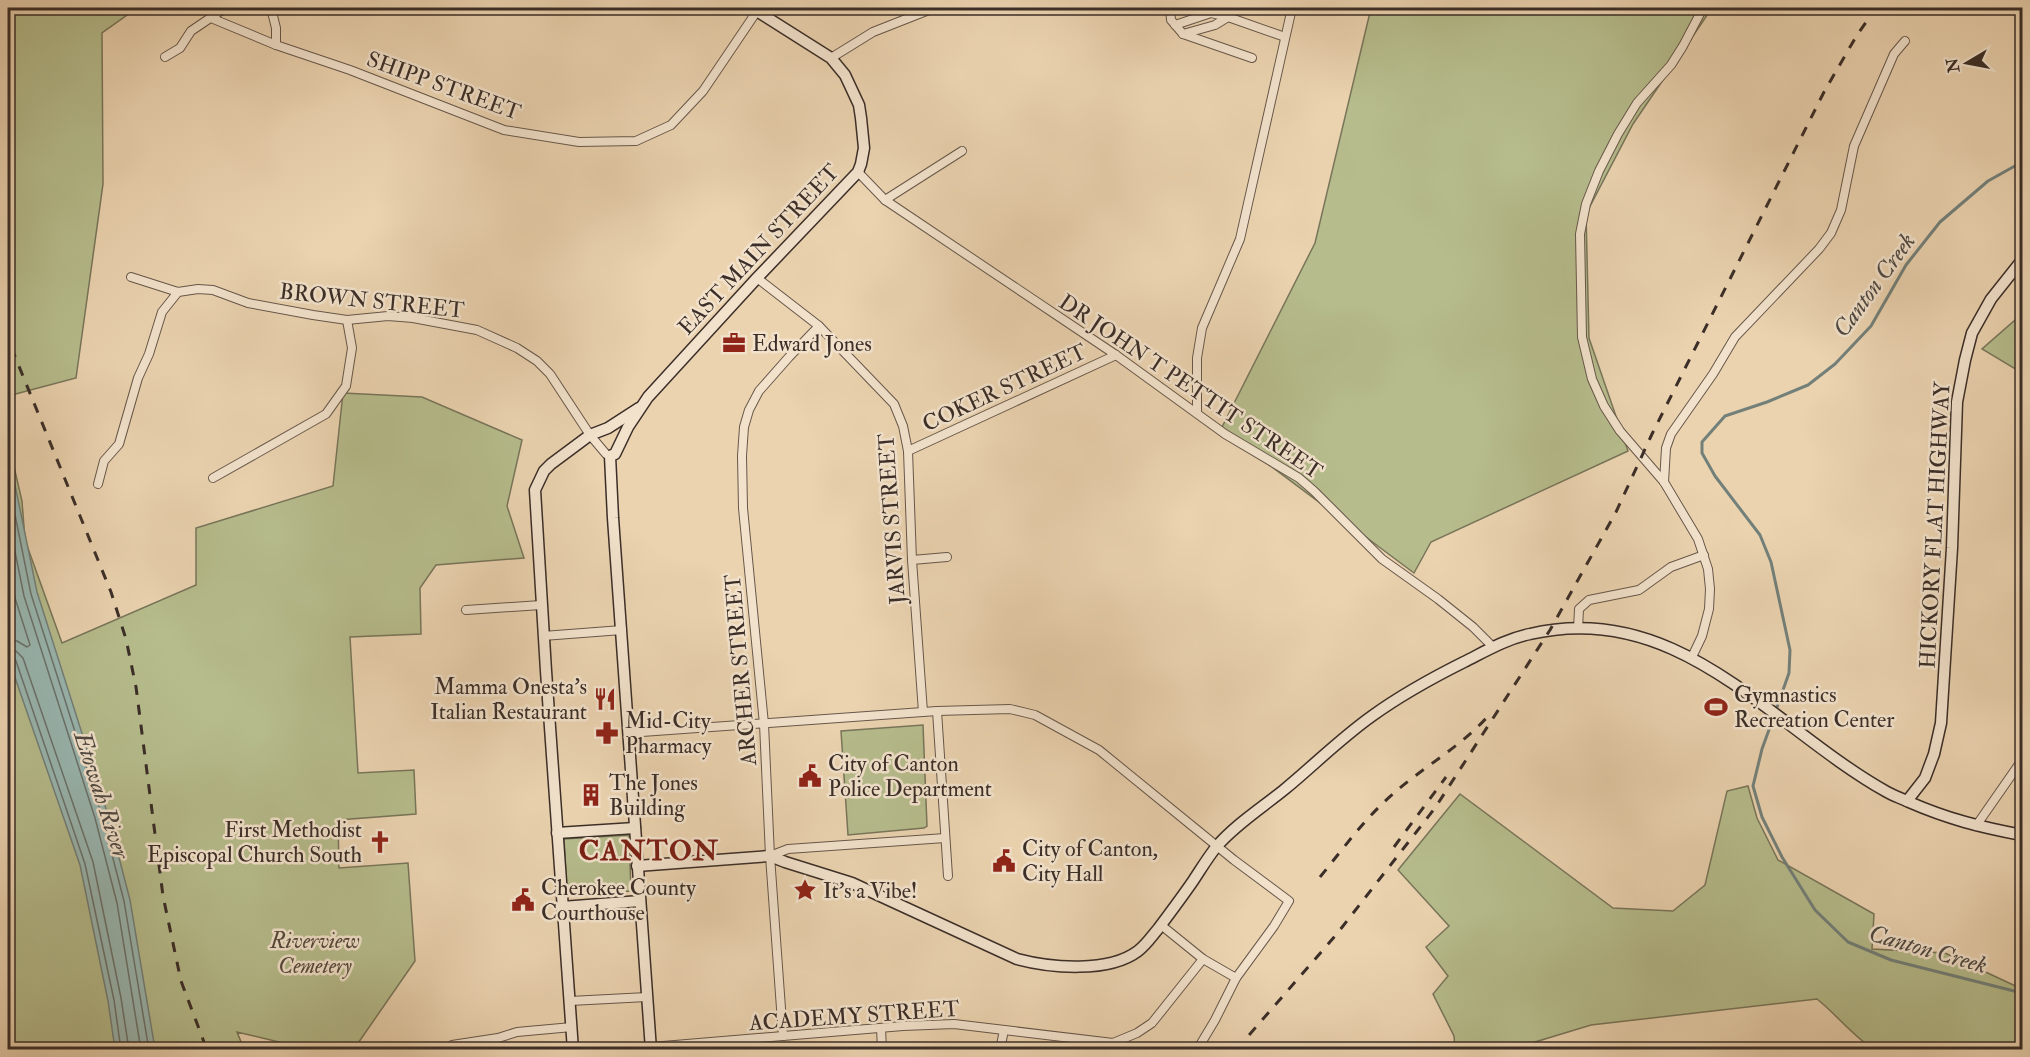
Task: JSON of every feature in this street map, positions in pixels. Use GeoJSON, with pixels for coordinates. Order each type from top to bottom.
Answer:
{"type":"FeatureCollection","features":[{"type":"Feature","properties":{"kind":"street"},"geometry":{"type":"LineString","coordinates":[[165,57],[180,48],[191,31],[225,8]]}},
{"type":"Feature","properties":{"kind":"street"},"geometry":{"type":"LineString","coordinates":[[271,8],[276,28],[276,45]]}},
{"type":"Feature","properties":{"kind":"street"},"geometry":{"type":"LineString","coordinates":[[831,58],[873,32],[934,8]]}},
{"type":"Feature","properties":{"kind":"street"},"geometry":{"type":"LineString","coordinates":[[1170,8],[1171,20],[1183,34],[1252,58]]}},
{"type":"Feature","properties":{"kind":"street"},"geometry":{"type":"LineString","coordinates":[[1228,8],[1228,17]]}},
{"type":"Feature","properties":{"kind":"street"},"geometry":{"type":"LineString","coordinates":[[1197,413],[1197,358],[1202,328],[1240,239],[1292,8]]}},
{"type":"Feature","properties":{"kind":"street"},"geometry":{"type":"LineString","coordinates":[[1692,657],[1702,636],[1709,609],[1708,569],[1698,539],[1664,482],[1620,431],[1604,406],[1592,379],[1582,336],[1580,234],[1586,204],[1599,171],[1618,134],[1637,104],[1677,56],[1703,8]]}},
{"type":"Feature","properties":{"kind":"street","name":"SHIPP STREET"},"geometry":{"type":"LineString","coordinates":[[211,18],[276,45],[350,69],[504,130],[579,142],[636,141],[671,125],[703,91],[755,9]]}},
{"type":"Feature","properties":{"kind":"street","name":"EAST MAIN STREET"},"geometry":{"type":"LineString","coordinates":[[541,605],[534,498],[539,479],[544,471],[590,435],[608,428],[639,407],[858,172],[861,164],[864,148],[859,105],[845,75],[831,58],[755,9]]}},
{"type":"Feature","properties":{"kind":"street"},"geometry":{"type":"LineString","coordinates":[[1175,25],[1211,14],[1228,17],[1285,37]]}},
{"type":"Feature","properties":{"kind":"street"},"geometry":{"type":"LineString","coordinates":[[1183,34],[1215,25],[1228,17]]}},
{"type":"Feature","properties":{"kind":"street"},"geometry":{"type":"LineString","coordinates":[[1664,482],[1666,448],[1671,434],[1713,374],[1735,337],[1819,249],[1831,233],[1841,210],[1854,147],[1894,54],[1905,41]]}},
{"type":"Feature","properties":{"kind":"street"},"geometry":{"type":"LineString","coordinates":[[885,200],[963,151]]}},
{"type":"Feature","properties":{"kind":"street","name":"DR JOHN T PETTIT STREET"},"geometry":{"type":"LineString","coordinates":[[858,172],[885,200],[1116,355],[1225,434],[1299,478],[1382,559],[1447,606],[1492,646]]}},
{"type":"Feature","properties":{"kind":"street","name":"HICKORY FLAT HIGHWAY"},"geometry":{"type":"LineString","coordinates":[[1907,801],[1925,778],[1934,754],[1941,723],[1952,548],[1957,402],[1965,360],[1972,333],[1991,299],[2022,260]]}},
{"type":"Feature","properties":{"kind":"street"},"geometry":{"type":"LineString","coordinates":[[98,484],[104,461],[119,444],[138,378],[149,354],[162,312],[178,292],[131,278]]}},
{"type":"Feature","properties":{"kind":"street","name":"JARVIS STREET"},"geometry":{"type":"LineString","coordinates":[[757,278],[819,326],[894,404],[903,426],[908,451],[912,560],[923,712]]}},
{"type":"Feature","properties":{"kind":"street","name":"BROWN STREET"},"geometry":{"type":"LineString","coordinates":[[178,292],[198,289],[213,290],[248,303],[347,320],[388,316],[477,330],[537,361],[550,374],[590,435]]}},
{"type":"Feature","properties":{"kind":"street"},"geometry":{"type":"LineString","coordinates":[[213,478],[326,414],[346,386],[351,348],[347,320]]}},
{"type":"Feature","properties":{"kind":"street","name":"ARCHER STREET"},"geometry":{"type":"LineString","coordinates":[[783,1036],[770,856],[764,724],[743,508],[742,456],[744,427],[749,410],[759,391],[819,326]]}},
{"type":"Feature","properties":{"kind":"street","name":"COKER STREET"},"geometry":{"type":"LineString","coordinates":[[908,451],[1116,355]]}},
{"type":"Feature","properties":{"kind":"street","name":"EAST MAIN STREET"},"geometry":{"type":"LineString","coordinates":[[610,456],[615,454],[639,407]]}},
{"type":"Feature","properties":{"kind":"street"},"geometry":{"type":"LineString","coordinates":[[590,435],[610,456],[651,1048]]}},
{"type":"Feature","properties":{"kind":"street"},"geometry":{"type":"LineString","coordinates":[[1578,629],[1579,609],[1589,600],[1639,590],[1671,567],[1704,555]]}},
{"type":"Feature","properties":{"kind":"street"},"geometry":{"type":"LineString","coordinates":[[912,560],[946,557]]}},
{"type":"Feature","properties":{"kind":"street"},"geometry":{"type":"LineString","coordinates":[[466,610],[541,605],[573,1050]]}},
{"type":"Feature","properties":{"kind":"street"},"geometry":{"type":"LineString","coordinates":[[770,856],[852,883],[1017,960],[1062,966],[1105,964],[1138,951],[1175,908],[1217,846],[1373,716],[1426,681],[1492,646],[1544,630],[1578,629],[1610,629],[1662,643],[1692,657],[1753,697],[1829,756],[1891,795],[1944,817],[2022,835]]}},
{"type":"Feature","properties":{"kind":"street"},"geometry":{"type":"LineString","coordinates":[[543,636],[622,630]]}},
{"type":"Feature","properties":{"kind":"street"},"geometry":{"type":"LineString","coordinates":[[628,733],[937,711],[1010,709],[1035,715],[1099,750],[1289,901],[1274,926],[1236,978],[1197,1050]]}},
{"type":"Feature","properties":{"kind":"street"},"geometry":{"type":"LineString","coordinates":[[937,711],[948,876]]}},
{"type":"Feature","properties":{"kind":"street"},"geometry":{"type":"LineString","coordinates":[[1976,826],[2022,760]]}},
{"type":"Feature","properties":{"kind":"street"},"geometry":{"type":"LineString","coordinates":[[557,833],[635,828]]}},
{"type":"Feature","properties":{"kind":"street"},"geometry":{"type":"LineString","coordinates":[[637,866],[770,856],[788,849],[945,838]]}},
{"type":"Feature","properties":{"kind":"street"},"geometry":{"type":"LineString","coordinates":[[562,907],[640,901]]}},
{"type":"Feature","properties":{"kind":"street"},"geometry":{"type":"LineString","coordinates":[[1161,925],[1203,959],[1236,978]]}},
{"type":"Feature","properties":{"kind":"street","name":"ACADEMY STREET"},"geometry":{"type":"LineString","coordinates":[[651,1048],[954,1024],[1113,1043],[1123,1040],[1152,1023],[1203,959]]}},
{"type":"Feature","properties":{"kind":"street"},"geometry":{"type":"LineString","coordinates":[[570,1001],[647,997]]}},
{"type":"Feature","properties":{"kind":"street"},"geometry":{"type":"LineString","coordinates":[[452,1045],[498,1038],[517,1032],[572,1027]]}},
{"type":"Feature","properties":{"kind":"street"},"geometry":{"type":"LineString","coordinates":[[881,1028],[882,1050]]}},
{"type":"Feature","properties":{"kind":"street"},"geometry":{"type":"LineString","coordinates":[[1000,1050],[1004,1030]]}},
{"type":"Feature","properties":{"kind":"green space"},"geometry":{"type":"Polygon","coordinates":[[[8,8],[137,8],[102,33],[103,184],[76,378],[8,396],[8,8]]]}},
{"type":"Feature","properties":{"kind":"green space"},"geometry":{"type":"Polygon","coordinates":[[[1371,8],[1712,8],[1633,124],[1586,214],[1589,338],[1628,451],[1431,542],[1414,573],[1221,429],[1315,243],[1371,8]]]}},
{"type":"Feature","properties":{"kind":"green space"},"geometry":{"type":"Polygon","coordinates":[[[2022,314],[2022,373],[1982,349],[2022,314]]]}},
{"type":"Feature","properties":{"kind":"green space","name":"Riverview Cemetery"},"geometry":{"type":"Polygon","coordinates":[[[343,393],[422,397],[522,440],[507,506],[524,558],[436,565],[420,588],[421,634],[350,637],[358,773],[414,770],[416,814],[338,820],[339,868],[408,863],[415,961],[354,1049],[308,1049],[237,1032],[244,1049],[8,1049],[8,441],[22,501],[25,540],[62,643],[196,585],[196,528],[333,486],[343,393]]]}},
{"type":"Feature","properties":{"kind":"green space"},"geometry":{"type":"Polygon","coordinates":[[[923,725],[927,826],[848,835],[841,731],[923,725]]]}},
{"type":"Feature","properties":{"kind":"green space"},"geometry":{"type":"Polygon","coordinates":[[[1748,786],[1757,818],[1778,860],[1874,914],[1872,949],[1945,953],[2022,989],[2022,1049],[1873,1049],[1817,999],[1591,1025],[1512,1049],[1455,1049],[1454,1036],[1433,994],[1448,976],[1426,947],[1449,926],[1398,870],[1460,794],[1613,908],[1673,911],[1705,885],[1727,791],[1748,786]]]}},
{"type":"Feature","properties":{"kind":"green space"},"geometry":{"type":"Polygon","coordinates":[[[629,835],[631,891],[567,896],[564,839],[629,835]]]}},
{"type":"Feature","properties":{"kind":"water","name":"Etowah River"},"geometry":{"type":"Polygon","coordinates":[[[8,451],[37,592],[108,815],[130,900],[155,1049],[115,1049],[108,1001],[80,865],[10,663],[8,650],[8,451]]]}},
{"type":"Feature","properties":{"kind":"waterway","name":"Canton Creek"},"geometry":{"type":"LineString","coordinates":[[1776,710],[1789,673],[1790,650],[1771,562],[1760,535],[1715,476],[1702,453],[1702,442],[1725,416],[1808,385],[1835,364],[1871,326],[1906,265],[1940,222],[1988,181],[2022,162]]}},
{"type":"Feature","properties":{"kind":"waterway","name":"Canton Creek"},"geometry":{"type":"LineString","coordinates":[[1774,716],[1762,749],[1753,786],[1762,817],[1782,857],[1815,910],[1848,942],[1891,960],[2022,993]]}},
{"type":"Feature","properties":{"kind":"railway"},"geometry":{"type":"LineString","coordinates":[[1236,1050],[1336,935],[1435,808],[1550,630],[1616,512],[1652,434],[1824,92],[1857,35],[1876,8]]}},
{"type":"Feature","properties":{"kind":"railway"},"geometry":{"type":"LineString","coordinates":[[8,328],[14,354],[111,592],[126,639],[136,687],[163,896],[181,981],[207,1050]]}},
{"type":"Feature","properties":{"kind":"railway"},"geometry":{"type":"LineString","coordinates":[[1320,877],[1383,803],[1467,737],[1489,715]]}},
{"type":"Feature","properties":{"kind":"railway"},"geometry":{"type":"LineString","coordinates":[[1394,847],[1446,777]]}},
{"type":"Feature","properties":{"kind":"place","name":"Edward Jones"},"geometry":{"type":"Point","coordinates":[734,343]}},
{"type":"Feature","properties":{"kind":"place","name":"Mamma Onesta's Italian Restaurant"},"geometry":{"type":"Point","coordinates":[605,699]}},
{"type":"Feature","properties":{"kind":"place","name":"Gymnastics Recreation Center"},"geometry":{"type":"Point","coordinates":[1716,707]}},
{"type":"Feature","properties":{"kind":"place","name":"Mid-City Pharmacy"},"geometry":{"type":"Point","coordinates":[607,733]}},
{"type":"Feature","properties":{"kind":"place","name":"City of Canton Police Department"},"geometry":{"type":"Point","coordinates":[810,776]}},
{"type":"Feature","properties":{"kind":"place","name":"The Jones Building"},"geometry":{"type":"Point","coordinates":[591,795]}},
{"type":"Feature","properties":{"kind":"place","name":"First Methodist Episcopal Church South"},"geometry":{"type":"Point","coordinates":[380,842]}},
{"type":"Feature","properties":{"kind":"place","name":"City of Canton, City Hall"},"geometry":{"type":"Point","coordinates":[1004,861]}},
{"type":"Feature","properties":{"kind":"place","name":"It's a Vibe!"},"geometry":{"type":"Point","coordinates":[805,890]}},
{"type":"Feature","properties":{"kind":"place","name":"Cherokee County Courthouse"},"geometry":{"type":"Point","coordinates":[523,900]}},
{"type":"Feature","properties":{"kind":"district","name":"CANTON"},"geometry":{"type":"Point","coordinates":[649,850]}}]}
